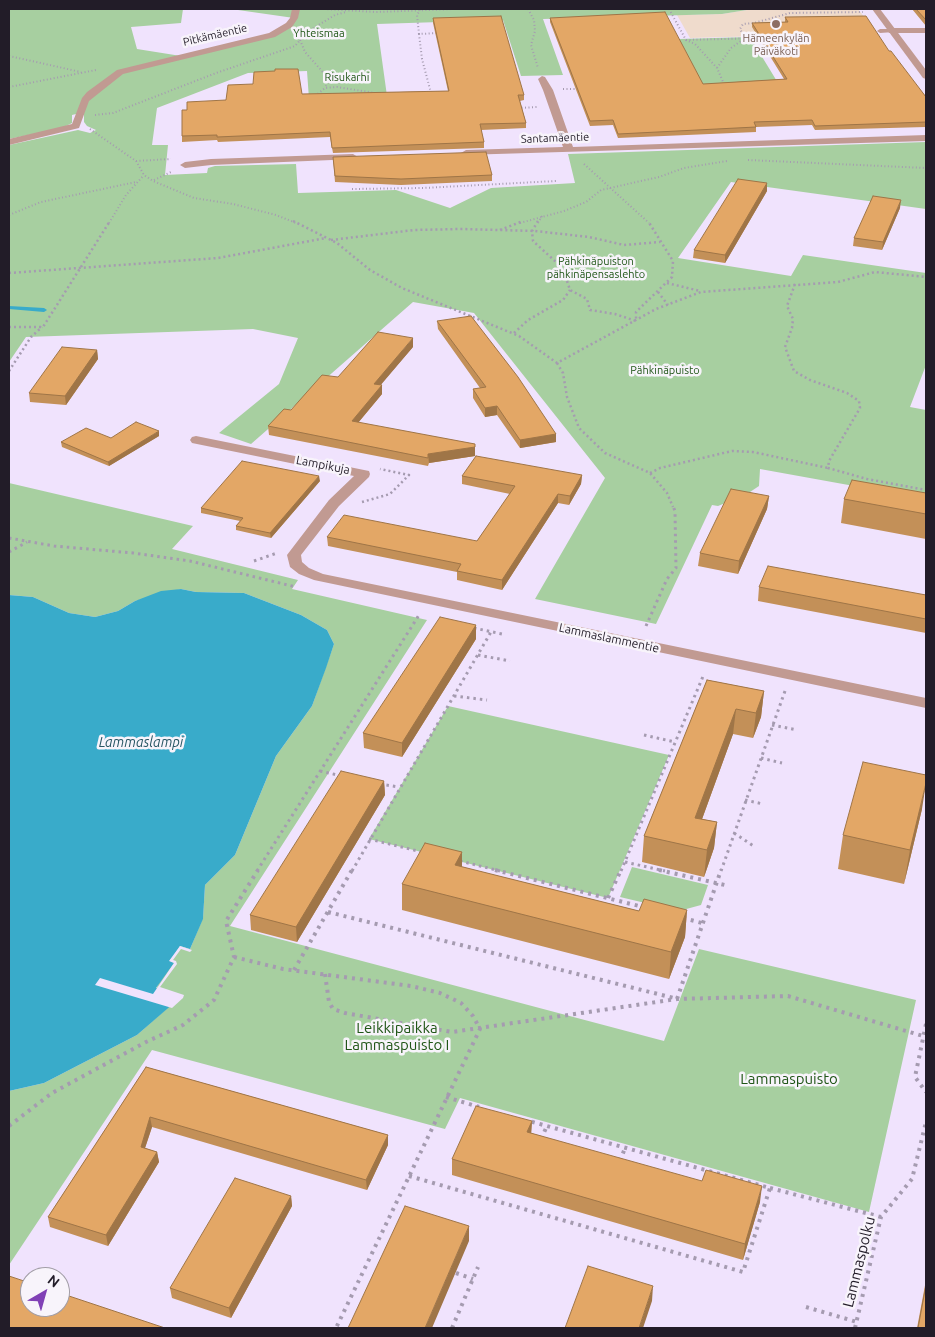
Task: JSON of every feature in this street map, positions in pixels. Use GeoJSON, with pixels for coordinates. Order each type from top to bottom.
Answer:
{"type":"FeatureCollection","features":[{"type":"Feature","properties":{"kind":"street"},"geometry":{"type":"LineString","coordinates":[[876,9],[926,76]]}},
{"type":"Feature","properties":{"kind":"street","name":"Pitkämäentie"},"geometry":{"type":"LineString","coordinates":[[79,121],[84,100],[126,70],[272,35],[290,25],[295,13]]}},
{"type":"Feature","properties":{"kind":"street"},"geometry":{"type":"LineString","coordinates":[[892,31],[926,31]]}},
{"type":"Feature","properties":{"kind":"street"},"geometry":{"type":"LineString","coordinates":[[542,79],[573,150]]}},
{"type":"Feature","properties":{"kind":"street"},"geometry":{"type":"LineString","coordinates":[[9,142],[71,128],[79,121]]}},
{"type":"Feature","properties":{"kind":"street","name":"Santamäentie"},"geometry":{"type":"LineString","coordinates":[[451,154],[926,138]]}},
{"type":"Feature","properties":{"kind":"street"},"geometry":{"type":"LineString","coordinates":[[185,165],[211,162],[363,157]]}},
{"type":"Feature","properties":{"kind":"street","name":"Lampikuja"},"geometry":{"type":"LineString","coordinates":[[196,440],[364,474],[334,503],[294,555],[295,564]]}},
{"type":"Feature","properties":{"kind":"street","name":"Lammaslammentie"},"geometry":{"type":"LineString","coordinates":[[295,564],[304,571],[319,577],[926,703]]}},
{"type":"Feature","properties":{"kind":"lane"},"geometry":{"type":"LineString","coordinates":[[880,31],[892,31]]}},
{"type":"Feature","properties":{"kind":"path"},"geometry":{"type":"LineString","coordinates":[[20,9],[32,9]]}},
{"type":"Feature","properties":{"kind":"path"},"geometry":{"type":"LineString","coordinates":[[324,9],[376,12],[454,9]]}},
{"type":"Feature","properties":{"kind":"path"},"geometry":{"type":"LineString","coordinates":[[411,9],[416,10]]}},
{"type":"Feature","properties":{"kind":"path"},"geometry":{"type":"LineString","coordinates":[[528,9],[534,20],[535,30],[531,45],[542,79]]}},
{"type":"Feature","properties":{"kind":"path"},"geometry":{"type":"LineString","coordinates":[[669,9],[686,40],[695,44],[717,68],[724,84],[717,84]]}},
{"type":"Feature","properties":{"kind":"path"},"geometry":{"type":"LineString","coordinates":[[420,10],[417,15],[417,24],[420,34],[422,59],[431,93],[422,93]]}},
{"type":"Feature","properties":{"kind":"path"},"geometry":{"type":"LineString","coordinates":[[79,121],[113,113],[216,73],[295,46],[307,32],[335,15],[349,11]]}},
{"type":"Feature","properties":{"kind":"path"},"geometry":{"type":"LineString","coordinates":[[745,38],[740,29],[743,24],[754,23],[790,13],[866,11]]}},
{"type":"Feature","properties":{"kind":"path"},"geometry":{"type":"LineString","coordinates":[[295,13],[307,32]]}},
{"type":"Feature","properties":{"kind":"path"},"geometry":{"type":"LineString","coordinates":[[420,34],[439,33]]}},
{"type":"Feature","properties":{"kind":"path"},"geometry":{"type":"LineString","coordinates":[[717,68],[731,48],[745,38]]}},
{"type":"Feature","properties":{"kind":"path"},"geometry":{"type":"LineString","coordinates":[[686,40],[765,38]]}},
{"type":"Feature","properties":{"kind":"path"},"geometry":{"type":"LineString","coordinates":[[300,40],[314,64],[329,79],[325,88]]}},
{"type":"Feature","properties":{"kind":"path"},"geometry":{"type":"LineString","coordinates":[[9,56],[82,72]]}},
{"type":"Feature","properties":{"kind":"path"},"geometry":{"type":"LineString","coordinates":[[9,87],[82,72],[126,70]]}},
{"type":"Feature","properties":{"kind":"path"},"geometry":{"type":"LineString","coordinates":[[314,97],[325,88],[337,86],[381,94]]}},
{"type":"Feature","properties":{"kind":"path"},"geometry":{"type":"LineString","coordinates":[[548,90],[587,88]]}},
{"type":"Feature","properties":{"kind":"path"},"geometry":{"type":"LineString","coordinates":[[512,108],[554,107]]}},
{"type":"Feature","properties":{"kind":"path"},"geometry":{"type":"LineString","coordinates":[[79,121],[136,161],[144,175],[153,180],[194,198],[233,204],[276,215],[327,238],[370,270],[402,288],[514,333],[557,363],[563,373],[567,397],[579,428],[605,453],[650,473],[667,493],[675,511],[676,568],[667,579],[646,626]]}},
{"type":"Feature","properties":{"kind":"path"},"geometry":{"type":"LineString","coordinates":[[573,150],[584,165],[648,221],[673,261],[672,277],[636,312],[636,321]]}},
{"type":"Feature","properties":{"kind":"path"},"geometry":{"type":"LineString","coordinates":[[136,161],[176,159]]}},
{"type":"Feature","properties":{"kind":"path"},"geometry":{"type":"LineString","coordinates":[[500,230],[564,211],[586,202],[600,190],[659,177],[684,168],[734,160]]}},
{"type":"Feature","properties":{"kind":"path"},"geometry":{"type":"LineString","coordinates":[[743,160],[926,168]]}},
{"type":"Feature","properties":{"kind":"path"},"geometry":{"type":"LineString","coordinates":[[153,180],[185,165]]}},
{"type":"Feature","properties":{"kind":"path"},"geometry":{"type":"LineString","coordinates":[[9,371],[31,337],[43,327],[56,310],[126,195],[144,175]]}},
{"type":"Feature","properties":{"kind":"path"},"geometry":{"type":"LineString","coordinates":[[395,181],[395,188]]}},
{"type":"Feature","properties":{"kind":"path"},"geometry":{"type":"LineString","coordinates":[[9,215],[41,202],[137,182]]}},
{"type":"Feature","properties":{"kind":"path"},"geometry":{"type":"LineString","coordinates":[[352,189],[556,182]]}},
{"type":"Feature","properties":{"kind":"path"},"geometry":{"type":"LineString","coordinates":[[542,216],[532,231],[533,241],[556,262],[565,275],[570,290],[587,299],[590,310],[615,314],[636,321]]}},
{"type":"Feature","properties":{"kind":"path"},"geometry":{"type":"LineString","coordinates":[[331,240],[414,230],[500,230],[532,231],[589,237],[624,245],[660,242]]}},
{"type":"Feature","properties":{"kind":"path"},"geometry":{"type":"LineString","coordinates":[[9,273],[218,258],[327,238]]}},
{"type":"Feature","properties":{"kind":"path"},"geometry":{"type":"LineString","coordinates":[[557,363],[656,309],[701,292],[838,282],[875,272],[926,277]]}},
{"type":"Feature","properties":{"kind":"path"},"geometry":{"type":"LineString","coordinates":[[667,283],[701,292]]}},
{"type":"Feature","properties":{"kind":"path"},"geometry":{"type":"LineString","coordinates":[[795,284],[787,306],[793,319],[792,328],[785,347],[794,371],[810,380],[848,393],[859,401],[860,408],[829,461],[828,468]]}},
{"type":"Feature","properties":{"kind":"path"},"geometry":{"type":"LineString","coordinates":[[514,333],[528,320],[562,300],[570,290]]}},
{"type":"Feature","properties":{"kind":"path"},"geometry":{"type":"LineString","coordinates":[[658,292],[668,305]]}},
{"type":"Feature","properties":{"kind":"path"},"geometry":{"type":"LineString","coordinates":[[9,327],[43,327]]}},
{"type":"Feature","properties":{"kind":"path"},"geometry":{"type":"LineString","coordinates":[[650,473],[660,468],[707,456],[732,452],[754,452],[828,468],[867,479],[926,490]]}},
{"type":"Feature","properties":{"kind":"path"},"geometry":{"type":"LineString","coordinates":[[9,538],[27,542],[133,553],[190,562],[299,588]]}},
{"type":"Feature","properties":{"kind":"path"},"geometry":{"type":"LineString","coordinates":[[9,552],[27,542]]}},
{"type":"Feature","properties":{"kind":"path"},"geometry":{"type":"LineString","coordinates":[[9,1126],[52,1092],[146,1042],[183,1025],[214,1000],[234,957],[226,921],[427,600]]}},
{"type":"Feature","properties":{"kind":"path"},"geometry":{"type":"LineString","coordinates":[[410,613],[419,615]]}},
{"type":"Feature","properties":{"kind":"path"},"geometry":{"type":"LineString","coordinates":[[294,970],[491,632]]}},
{"type":"Feature","properties":{"kind":"path"},"geometry":{"type":"LineString","coordinates":[[478,655],[510,661]]}},
{"type":"Feature","properties":{"kind":"path"},"geometry":{"type":"LineString","coordinates":[[608,898],[704,674]]}},
{"type":"Feature","properties":{"kind":"path"},"geometry":{"type":"LineString","coordinates":[[678,999],[702,923],[785,691]]}},
{"type":"Feature","properties":{"kind":"path"},"geometry":{"type":"LineString","coordinates":[[454,696],[487,700]]}},
{"type":"Feature","properties":{"kind":"path"},"geometry":{"type":"LineString","coordinates":[[772,725],[797,730]]}},
{"type":"Feature","properties":{"kind":"path"},"geometry":{"type":"LineString","coordinates":[[644,735],[675,742]]}},
{"type":"Feature","properties":{"kind":"path"},"geometry":{"type":"LineString","coordinates":[[761,758],[782,763]]}},
{"type":"Feature","properties":{"kind":"path"},"geometry":{"type":"LineString","coordinates":[[320,771],[346,777]]}},
{"type":"Feature","properties":{"kind":"path"},"geometry":{"type":"LineString","coordinates":[[373,782],[399,787]]}},
{"type":"Feature","properties":{"kind":"path"},"geometry":{"type":"LineString","coordinates":[[746,800],[763,804]]}},
{"type":"Feature","properties":{"kind":"path"},"geometry":{"type":"LineString","coordinates":[[734,833],[755,847]]}},
{"type":"Feature","properties":{"kind":"path"},"geometry":{"type":"LineString","coordinates":[[369,839],[426,853]]}},
{"type":"Feature","properties":{"kind":"path"},"geometry":{"type":"LineString","coordinates":[[455,860],[645,908]]}},
{"type":"Feature","properties":{"kind":"path"},"geometry":{"type":"LineString","coordinates":[[625,862],[725,886]]}},
{"type":"Feature","properties":{"kind":"path"},"geometry":{"type":"LineString","coordinates":[[328,912],[678,999]]}},
{"type":"Feature","properties":{"kind":"path"},"geometry":{"type":"LineString","coordinates":[[674,915],[702,923]]}},
{"type":"Feature","properties":{"kind":"path"},"geometry":{"type":"LineString","coordinates":[[234,957],[294,970],[411,986],[440,993],[461,1003],[474,1016],[480,1029]]}},
{"type":"Feature","properties":{"kind":"path"},"geometry":{"type":"LineString","coordinates":[[325,974],[329,1002],[333,1008],[345,1013],[452,1032],[678,999],[788,996],[923,1036]]}},
{"type":"Feature","properties":{"kind":"path"},"geometry":{"type":"LineString","coordinates":[[926,1024],[915,1077],[926,1092]]}},
{"type":"Feature","properties":{"kind":"path"},"geometry":{"type":"LineString","coordinates":[[336,1328],[480,1029]]}},
{"type":"Feature","properties":{"kind":"path"},"geometry":{"type":"LineString","coordinates":[[446,1097],[483,1108]]}},
{"type":"Feature","properties":{"kind":"path"},"geometry":{"type":"LineString","coordinates":[[520,1118],[881,1218]]}},
{"type":"Feature","properties":{"kind":"path","name":"Lammaspolku"},"geometry":{"type":"LineString","coordinates":[[855,1328],[881,1218],[912,1179],[926,1122]]}},
{"type":"Feature","properties":{"kind":"path"},"geometry":{"type":"LineString","coordinates":[[538,1147],[548,1126]]}},
{"type":"Feature","properties":{"kind":"path"},"geometry":{"type":"LineString","coordinates":[[616,1169],[625,1148]]}},
{"type":"Feature","properties":{"kind":"path"},"geometry":{"type":"LineString","coordinates":[[713,1180],[715,1173]]}},
{"type":"Feature","properties":{"kind":"path"},"geometry":{"type":"LineString","coordinates":[[408,1176],[743,1272],[770,1188]]}},
{"type":"Feature","properties":{"kind":"path"},"geometry":{"type":"LineString","coordinates":[[452,1328],[478,1267]]}},
{"type":"Feature","properties":{"kind":"path"},"geometry":{"type":"LineString","coordinates":[[456,1273],[473,1279]]}},
{"type":"Feature","properties":{"kind":"path"},"geometry":{"type":"LineString","coordinates":[[806,1307],[857,1322]]}},
{"type":"Feature","properties":{"kind":"shaded area","name":"Hämeenkylän Päiväkoti"},"geometry":{"type":"Polygon","coordinates":[[[753,9],[858,9],[877,33],[690,38],[677,15],[722,14],[753,9]]]}},
{"type":"Feature","properties":{"kind":"green space","name":"Pähkinäpuisto"},"geometry":{"type":"Polygon","coordinates":[[[9,9],[183,9],[181,23],[131,27],[137,49],[181,56],[272,35],[294,18],[231,9],[753,9],[722,14],[543,19],[563,75],[521,76],[503,20],[377,24],[387,96],[309,99],[307,71],[248,73],[157,108],[152,145],[168,145],[165,175],[207,173],[208,168],[215,166],[296,164],[298,193],[396,190],[450,208],[491,188],[575,183],[568,154],[926,142],[926,209],[731,182],[678,258],[791,276],[803,255],[926,273],[926,365],[910,407],[926,410],[926,499],[760,469],[759,486],[747,494],[718,506],[712,505],[656,624],[535,599],[605,478],[474,313],[413,302],[251,444],[219,433],[279,384],[298,338],[253,329],[26,337],[9,362],[9,145],[78,130],[90,133],[96,130],[87,126],[84,122],[84,112],[72,115],[72,123],[62,128],[9,139],[9,9]]]}},
{"type":"Feature","properties":{"kind":"green space"},"geometry":{"type":"Polygon","coordinates":[[[750,37],[778,83],[703,86],[679,39],[750,37]]]}},
{"type":"Feature","properties":{"kind":"green space","name":"Lammaspuisto"},"geometry":{"type":"Polygon","coordinates":[[[9,483],[193,526],[172,549],[298,580],[292,589],[427,620],[230,926],[664,1041],[699,949],[916,1000],[869,1212],[460,1098],[445,1129],[152,1050],[9,1265],[9,1091],[44,1083],[137,1035],[181,996],[156,989],[169,961],[180,946],[190,949],[203,918],[205,885],[235,855],[276,756],[312,706],[334,644],[327,630],[301,615],[244,593],[196,592],[181,589],[135,601],[118,611],[95,617],[69,613],[33,597],[9,595],[9,483]]]}},
{"type":"Feature","properties":{"kind":"green space"},"geometry":{"type":"Polygon","coordinates":[[[448,706],[669,755],[608,898],[369,839],[448,706]]]}},
{"type":"Feature","properties":{"kind":"green space"},"geometry":{"type":"Polygon","coordinates":[[[632,867],[708,885],[701,905],[679,911],[620,897],[632,867]]]}},
{"type":"Feature","properties":{"kind":"water","name":"Lammaslampi"},"geometry":{"type":"Polygon","coordinates":[[[181,589],[196,592],[244,593],[301,615],[327,630],[334,644],[326,668],[312,706],[276,756],[235,855],[205,885],[203,919],[190,949],[180,946],[170,961],[174,963],[156,988],[182,996],[137,1035],[44,1083],[9,1091],[9,595],[33,597],[69,613],[95,617],[118,611],[135,601],[161,591],[181,589]]]}},
{"type":"Feature","properties":{"kind":"pier"},"geometry":{"type":"Polygon","coordinates":[[[180,946],[192,950],[190,952],[181,949],[173,960],[177,964],[160,987],[184,995],[172,1008],[95,985],[100,978],[153,994],[174,963],[169,961],[180,946]]]}},
{"type":"Feature","properties":{"kind":"building"},"geometry":{"type":"Polygon","coordinates":[[[916,9],[926,9],[926,20],[916,9]]]}},
{"type":"Feature","properties":{"kind":"building"},"geometry":{"type":"Polygon","coordinates":[[[665,12],[703,84],[787,79],[752,23],[788,22],[785,17],[866,16],[889,51],[891,51],[926,97],[926,122],[815,126],[812,120],[754,122],[756,127],[618,134],[613,120],[590,121],[550,18],[665,12]]]}},
{"type":"Feature","properties":{"kind":"building"},"geometry":{"type":"Polygon","coordinates":[[[501,16],[524,95],[518,95],[526,123],[480,124],[484,142],[332,148],[330,132],[217,137],[217,135],[182,136],[182,110],[187,110],[187,102],[226,100],[228,85],[253,84],[254,72],[275,71],[275,69],[298,69],[302,94],[449,91],[433,18],[501,16]]]}},
{"type":"Feature","properties":{"kind":"building"},"geometry":{"type":"Polygon","coordinates":[[[486,152],[492,175],[401,179],[335,176],[333,157],[486,152]]]}},
{"type":"Feature","properties":{"kind":"building"},"geometry":{"type":"Polygon","coordinates":[[[738,179],[767,183],[725,255],[694,250],[738,179]]]}},
{"type":"Feature","properties":{"kind":"building"},"geometry":{"type":"Polygon","coordinates":[[[873,196],[901,200],[883,242],[854,238],[873,196]]]}},
{"type":"Feature","properties":{"kind":"building"},"geometry":{"type":"Polygon","coordinates":[[[471,316],[518,377],[556,434],[520,440],[497,406],[485,408],[473,389],[486,387],[437,321],[471,316]]]}},
{"type":"Feature","properties":{"kind":"building"},"geometry":{"type":"Polygon","coordinates":[[[378,332],[413,338],[374,384],[382,385],[352,421],[475,444],[475,447],[428,454],[428,458],[268,426],[284,409],[291,410],[322,375],[338,377],[378,332]]]}},
{"type":"Feature","properties":{"kind":"building"},"geometry":{"type":"Polygon","coordinates":[[[62,347],[97,350],[65,396],[29,393],[62,347]]]}},
{"type":"Feature","properties":{"kind":"building"},"geometry":{"type":"Polygon","coordinates":[[[136,422],[159,431],[108,462],[61,442],[86,428],[111,438],[136,422]]]}},
{"type":"Feature","properties":{"kind":"building"},"geometry":{"type":"Polygon","coordinates":[[[476,456],[582,475],[570,496],[558,494],[502,580],[457,571],[461,564],[327,537],[344,515],[477,541],[515,486],[462,476],[476,456]]]}},
{"type":"Feature","properties":{"kind":"building"},"geometry":{"type":"Polygon","coordinates":[[[242,461],[319,476],[270,533],[236,526],[243,518],[201,508],[242,461]]]}},
{"type":"Feature","properties":{"kind":"building"},"geometry":{"type":"Polygon","coordinates":[[[852,480],[926,493],[926,514],[844,499],[852,480]]]}},
{"type":"Feature","properties":{"kind":"building"},"geometry":{"type":"Polygon","coordinates":[[[731,489],[769,496],[739,561],[700,553],[731,489]]]}},
{"type":"Feature","properties":{"kind":"building"},"geometry":{"type":"Polygon","coordinates":[[[768,566],[926,595],[926,619],[759,587],[768,566]]]}},
{"type":"Feature","properties":{"kind":"building"},"geometry":{"type":"Polygon","coordinates":[[[440,617],[476,625],[402,743],[363,733],[440,617]]]}},
{"type":"Feature","properties":{"kind":"building"},"geometry":{"type":"Polygon","coordinates":[[[707,680],[764,691],[756,713],[736,709],[695,818],[717,822],[707,850],[644,836],[707,680]]]}},
{"type":"Feature","properties":{"kind":"building"},"geometry":{"type":"Polygon","coordinates":[[[863,762],[926,775],[926,783],[910,850],[843,835],[863,762]]]}},
{"type":"Feature","properties":{"kind":"building"},"geometry":{"type":"Polygon","coordinates":[[[341,771],[384,781],[296,927],[250,915],[341,771]]]}},
{"type":"Feature","properties":{"kind":"building"},"geometry":{"type":"Polygon","coordinates":[[[425,843],[462,852],[455,865],[639,911],[644,899],[687,910],[671,952],[402,884],[425,843]]]}},
{"type":"Feature","properties":{"kind":"building"},"geometry":{"type":"Polygon","coordinates":[[[146,1067],[388,1135],[366,1180],[150,1117],[141,1147],[157,1152],[106,1235],[48,1217],[146,1067]]]}},
{"type":"Feature","properties":{"kind":"building"},"geometry":{"type":"Polygon","coordinates":[[[476,1106],[532,1121],[527,1132],[702,1181],[706,1170],[762,1186],[745,1244],[452,1159],[476,1106]]]}},
{"type":"Feature","properties":{"kind":"building"},"geometry":{"type":"Polygon","coordinates":[[[235,1178],[291,1196],[229,1308],[170,1288],[235,1178]]]}},
{"type":"Feature","properties":{"kind":"building"},"geometry":{"type":"Polygon","coordinates":[[[405,1206],[469,1226],[425,1328],[348,1328],[405,1206]]]}},
{"type":"Feature","properties":{"kind":"building"},"geometry":{"type":"Polygon","coordinates":[[[588,1266],[653,1286],[639,1328],[565,1328],[588,1266]]]}},
{"type":"Feature","properties":{"kind":"building"},"geometry":{"type":"Polygon","coordinates":[[[9,1276],[20,1280],[20,1317],[70,1317],[70,1296],[165,1328],[9,1328],[9,1276]]]}},
{"type":"Feature","properties":{"kind":"building"},"geometry":{"type":"Polygon","coordinates":[[[926,1285],[926,1328],[918,1328],[926,1285]]]}},
{"type":"Feature","properties":{"kind":"waterway"},"geometry":{"type":"LineString","coordinates":[[9,307],[44,310]]}},
{"type":"Feature","properties":{"kind":"place","name":"Hämeenkylän Päiväkoti"},"geometry":{"type":"Point","coordinates":[776,24]}},
{"type":"Feature","properties":{"kind":"park label","name":"Yhteismaa"},"geometry":{"type":"Point","coordinates":[319,33]}},
{"type":"Feature","properties":{"kind":"park label","name":"Risukarhi"},"geometry":{"type":"Point","coordinates":[347,77]}},
{"type":"Feature","properties":{"kind":"park label","name":"Pähkinäpuiston pähkinäpensaslehto"},"geometry":{"type":"Point","coordinates":[596,267]}},
{"type":"Feature","properties":{"kind":"park label","name":"Leikkipaikka Lammaspuisto I"},"geometry":{"type":"Point","coordinates":[397,1036]}}]}
